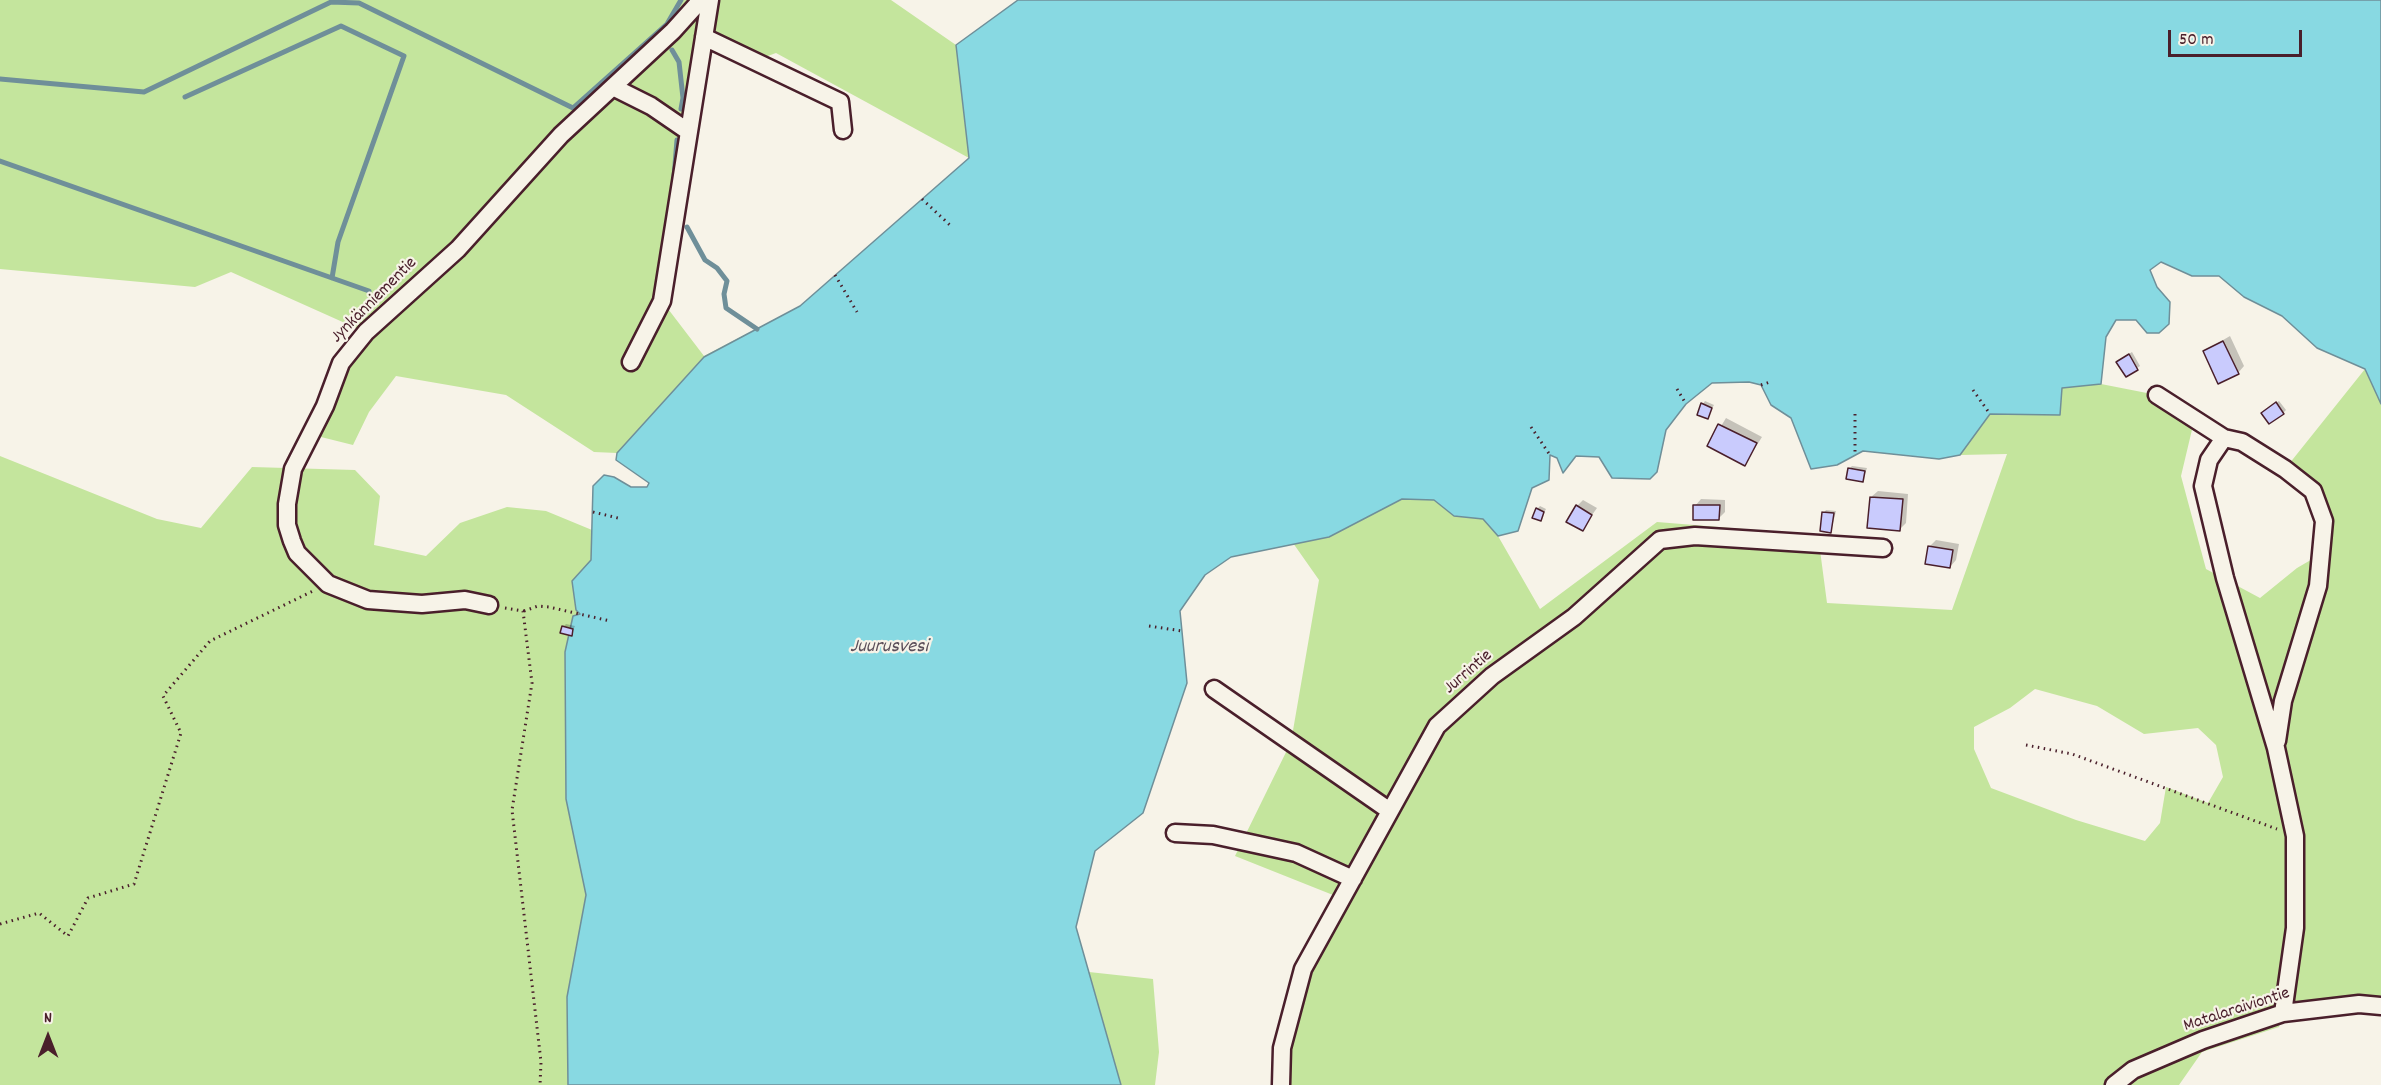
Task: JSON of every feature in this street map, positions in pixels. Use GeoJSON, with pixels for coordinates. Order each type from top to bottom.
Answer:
{"type":"FeatureCollection","features":[{"type":"Feature","properties":{"kind":"street","name":"Jynkänniementie"},"geometry":{"type":"LineString","coordinates":[[489,605],[465,600],[422,604],[368,600],[328,584],[297,553],[287,525],[287,504],[293,469],[325,406],[341,363],[366,332],[458,249],[561,135],[702,0]]}},
{"type":"Feature","properties":{"kind":"street"},"geometry":{"type":"LineString","coordinates":[[631,362],[662,301],[710,0]]}},
{"type":"Feature","properties":{"kind":"street"},"geometry":{"type":"LineString","coordinates":[[704,37],[840,102],[843,130]]}},
{"type":"Feature","properties":{"kind":"street"},"geometry":{"type":"LineString","coordinates":[[613,87],[651,106],[689,132]]}},
{"type":"Feature","properties":{"kind":"street"},"geometry":{"type":"LineString","coordinates":[[2157,395],[2195,417],[2224,438],[2241,442],[2285,469],[2313,491],[2324,521],[2318,586],[2283,701],[2276,748]]}},
{"type":"Feature","properties":{"kind":"street"},"geometry":{"type":"LineString","coordinates":[[2224,438],[2209,460],[2203,486],[2225,578],[2276,748],[2295,836],[2295,928],[2283,1013]]}},
{"type":"Feature","properties":{"kind":"street","name":"Jurrintie"},"geometry":{"type":"LineString","coordinates":[[1281,1085],[1282,1048],[1303,969],[1437,726],[1492,676],[1574,617],[1622,577],[1660,540],[1695,536],[1882,548]]}},
{"type":"Feature","properties":{"kind":"street"},"geometry":{"type":"LineString","coordinates":[[1214,689],[1390,811]]}},
{"type":"Feature","properties":{"kind":"street"},"geometry":{"type":"LineString","coordinates":[[1175,833],[1213,835],[1296,853],[1353,879]]}},
{"type":"Feature","properties":{"kind":"street","name":"Matalaraiviontie"},"geometry":{"type":"LineString","coordinates":[[2114,1085],[2133,1070],[2202,1040],[2283,1013],[2359,1004],[2381,1006]]}},
{"type":"Feature","properties":{"kind":"path"},"geometry":{"type":"LineString","coordinates":[[922,199],[952,227]]}},
{"type":"Feature","properties":{"kind":"path"},"geometry":{"type":"LineString","coordinates":[[835,275],[858,312]]}},
{"type":"Feature","properties":{"kind":"path"},"geometry":{"type":"LineString","coordinates":[[1761,385],[1770,382]]}},
{"type":"Feature","properties":{"kind":"path"},"geometry":{"type":"LineString","coordinates":[[1677,389],[1686,404]]}},
{"type":"Feature","properties":{"kind":"path"},"geometry":{"type":"LineString","coordinates":[[1973,390],[1990,414]]}},
{"type":"Feature","properties":{"kind":"path"},"geometry":{"type":"LineString","coordinates":[[1855,414],[1855,455]]}},
{"type":"Feature","properties":{"kind":"path"},"geometry":{"type":"LineString","coordinates":[[1531,427],[1550,455]]}},
{"type":"Feature","properties":{"kind":"path"},"geometry":{"type":"LineString","coordinates":[[593,512],[618,518]]}},
{"type":"Feature","properties":{"kind":"path"},"geometry":{"type":"LineString","coordinates":[[0,924],[39,913],[68,936],[88,898],[134,884],[181,733],[163,696],[210,641],[328,584]]}},
{"type":"Feature","properties":{"kind":"path"},"geometry":{"type":"LineString","coordinates":[[489,605],[524,611],[538,606],[549,607],[610,621]]}},
{"type":"Feature","properties":{"kind":"path"},"geometry":{"type":"LineString","coordinates":[[524,611],[532,683],[512,810],[541,1062],[540,1085]]}},
{"type":"Feature","properties":{"kind":"path"},"geometry":{"type":"LineString","coordinates":[[1149,626],[1182,631]]}},
{"type":"Feature","properties":{"kind":"path"},"geometry":{"type":"LineString","coordinates":[[2026,745],[2072,754],[2295,836]]}},
{"type":"Feature","properties":{"kind":"green space"},"geometry":{"type":"Polygon","coordinates":[[[0,0],[891,0],[956,45],[969,158],[776,53],[754,61],[704,37],[662,301],[704,356],[800,306],[820,289],[839,316],[617,453],[594,452],[506,395],[396,376],[369,412],[353,445],[309,434],[365,332],[231,272],[195,287],[0,269],[0,0]]]}},
{"type":"Feature","properties":{"kind":"green space"},"geometry":{"type":"Polygon","coordinates":[[[2381,183],[2381,1006],[2283,1013],[2279,1027],[2202,1052],[2179,1085],[1281,1085],[1303,969],[1340,902],[1333,895],[1235,856],[1291,742],[1319,580],[1293,543],[1329,537],[1402,499],[1434,500],[1454,516],[1483,519],[1498,536],[1540,609],[1657,522],[1818,535],[1827,603],[1952,610],[2007,454],[1960,455],[1990,414],[2060,415],[2062,388],[2101,384],[2157,395],[2195,417],[2181,476],[2206,569],[2260,598],[2297,568],[2321,554],[2313,491],[2285,469],[2365,369],[2317,348],[2282,316],[2244,297],[2219,276],[2192,276],[2161,262],[2150,270],[2141,263],[2381,183]],[[2035,689],[2010,708],[1974,727],[1974,749],[1991,788],[2076,820],[2145,841],[2160,823],[2166,787],[2208,803],[2223,777],[2216,745],[2198,728],[2144,734],[2097,706],[2035,689]]]}},
{"type":"Feature","properties":{"kind":"green space"},"geometry":{"type":"Polygon","coordinates":[[[0,456],[157,519],[201,528],[252,467],[355,470],[380,496],[374,545],[426,556],[460,523],[507,507],[546,511],[592,530],[592,560],[572,581],[576,609],[580,614],[577,616],[566,799],[586,895],[567,997],[593,1085],[0,1085],[0,456]]]}},
{"type":"Feature","properties":{"kind":"green space"},"geometry":{"type":"Polygon","coordinates":[[[1089,972],[1153,979],[1159,1052],[1155,1085],[1121,1085],[1089,972]]]}},
{"type":"Feature","properties":{"kind":"water","name":"Juurusvesi"},"geometry":{"type":"Polygon","coordinates":[[[1018,0],[2381,0],[2381,404],[2365,369],[2317,348],[2282,316],[2244,297],[2219,276],[2192,276],[2161,262],[2150,270],[2157,287],[2170,302],[2169,324],[2159,333],[2147,333],[2136,320],[2116,320],[2106,337],[2101,384],[2062,388],[2060,415],[1990,414],[1960,455],[1939,459],[1863,451],[1837,465],[1811,469],[1791,418],[1771,405],[1761,385],[1749,382],[1712,383],[1686,404],[1666,430],[1657,472],[1650,479],[1612,478],[1599,457],[1576,456],[1563,473],[1557,458],[1550,455],[1549,480],[1532,488],[1518,531],[1498,536],[1483,519],[1454,516],[1434,500],[1402,499],[1329,537],[1231,557],[1205,575],[1180,611],[1187,683],[1143,813],[1095,851],[1076,927],[1121,1085],[568,1085],[567,997],[586,895],[566,799],[565,652],[573,616],[580,614],[576,610],[572,581],[591,560],[593,486],[604,475],[614,477],[631,487],[647,487],[649,483],[616,460],[617,453],[704,357],[800,306],[969,158],[956,45],[1018,0]]]}},
{"type":"Feature","properties":{"kind":"building"},"geometry":{"type":"Polygon","coordinates":[[[2223,341],[2239,374],[2218,384],[2203,351],[2223,341]]]}},
{"type":"Feature","properties":{"kind":"building"},"geometry":{"type":"Polygon","coordinates":[[[2129,354],[2138,370],[2126,377],[2116,362],[2129,354]]]}},
{"type":"Feature","properties":{"kind":"building"},"geometry":{"type":"Polygon","coordinates":[[[2276,402],[2284,414],[2269,424],[2261,413],[2276,402]]]}},
{"type":"Feature","properties":{"kind":"building"},"geometry":{"type":"Polygon","coordinates":[[[1701,403],[1712,408],[1708,419],[1697,415],[1701,403]]]}},
{"type":"Feature","properties":{"kind":"building"},"geometry":{"type":"Polygon","coordinates":[[[1718,424],[1757,443],[1745,466],[1707,446],[1718,424]]]}},
{"type":"Feature","properties":{"kind":"building"},"geometry":{"type":"Polygon","coordinates":[[[1848,468],[1865,471],[1863,482],[1846,479],[1848,468]]]}},
{"type":"Feature","properties":{"kind":"building"},"geometry":{"type":"Polygon","coordinates":[[[1870,497],[1903,499],[1900,531],[1867,528],[1870,497]]]}},
{"type":"Feature","properties":{"kind":"building"},"geometry":{"type":"Polygon","coordinates":[[[1576,505],[1592,515],[1583,531],[1566,522],[1576,505]]]}},
{"type":"Feature","properties":{"kind":"building"},"geometry":{"type":"Polygon","coordinates":[[[1693,505],[1720,505],[1719,520],[1693,520],[1693,505]]]}},
{"type":"Feature","properties":{"kind":"building"},"geometry":{"type":"Polygon","coordinates":[[[1536,508],[1544,512],[1541,521],[1532,518],[1536,508]]]}},
{"type":"Feature","properties":{"kind":"building"},"geometry":{"type":"Polygon","coordinates":[[[1822,512],[1834,513],[1831,533],[1820,531],[1822,512]]]}},
{"type":"Feature","properties":{"kind":"building"},"geometry":{"type":"Polygon","coordinates":[[[1928,546],[1953,550],[1950,568],[1925,564],[1928,546]]]}},
{"type":"Feature","properties":{"kind":"building"},"geometry":{"type":"Polygon","coordinates":[[[562,626],[573,629],[572,636],[560,633],[562,626]]]}},
{"type":"Feature","properties":{"kind":"waterway"},"geometry":{"type":"LineString","coordinates":[[0,79],[144,92],[331,2],[359,3],[573,108],[667,24],[681,0]]}},
{"type":"Feature","properties":{"kind":"waterway"},"geometry":{"type":"LineString","coordinates":[[185,97],[341,26],[404,56],[338,242],[332,278]]}},
{"type":"Feature","properties":{"kind":"waterway"},"geometry":{"type":"LineString","coordinates":[[672,50],[679,62],[683,98],[681,109]]}},
{"type":"Feature","properties":{"kind":"waterway"},"geometry":{"type":"LineString","coordinates":[[674,178],[677,140]]}},
{"type":"Feature","properties":{"kind":"waterway"},"geometry":{"type":"LineString","coordinates":[[0,161],[369,291]]}},
{"type":"Feature","properties":{"kind":"waterway"},"geometry":{"type":"LineString","coordinates":[[687,227],[705,260],[717,268],[727,281],[724,294],[726,308],[757,329]]}}]}
